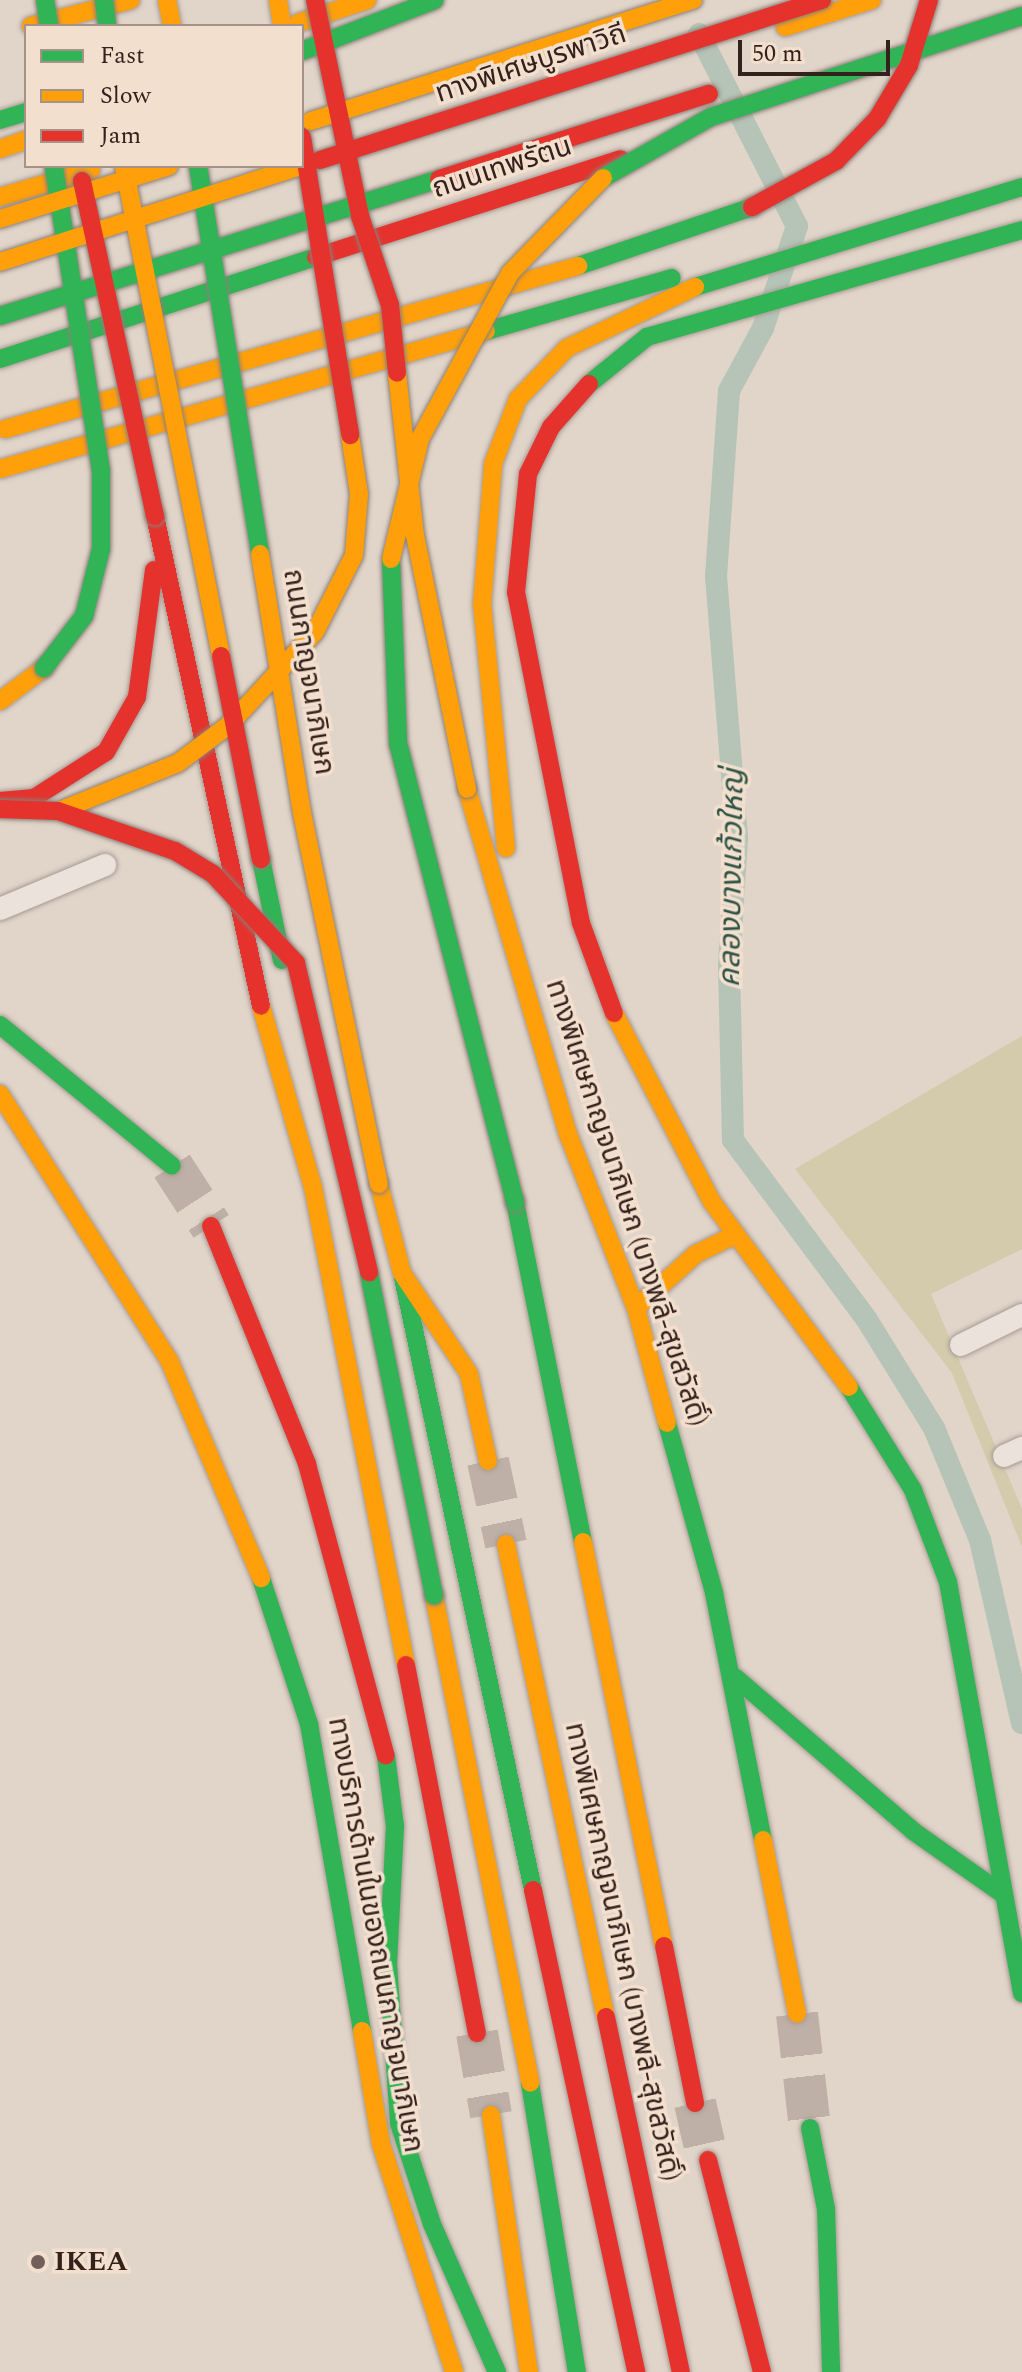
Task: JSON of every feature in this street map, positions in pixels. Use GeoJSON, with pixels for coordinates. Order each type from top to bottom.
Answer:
{"type":"FeatureCollection","features":[{"type":"Feature","properties":{"kind":"main road"},"geometry":{"type":"LineString","coordinates":[[45,0],[49,24]]}},
{"type":"Feature","properties":{"kind":"main road"},"geometry":{"type":"LineString","coordinates":[[104,0],[107,24]]}},
{"type":"Feature","properties":{"kind":"main road"},"geometry":{"type":"LineString","coordinates":[[39,24],[131,0]]}},
{"type":"Feature","properties":{"kind":"main road"},"geometry":{"type":"LineString","coordinates":[[167,0],[172,24]]}},
{"type":"Feature","properties":{"kind":"main road"},"geometry":{"type":"LineString","coordinates":[[278,0],[284,24]]}},
{"type":"Feature","properties":{"kind":"main road"},"geometry":{"type":"LineString","coordinates":[[315,0],[360,216],[390,305]]}},
{"type":"Feature","properties":{"kind":"main road"},"geometry":{"type":"LineString","coordinates":[[345,0],[356,58]]}},
{"type":"Feature","properties":{"kind":"main road"},"geometry":{"type":"LineString","coordinates":[[291,24],[367,0]]}},
{"type":"Feature","properties":{"kind":"main road"},"geometry":{"type":"LineString","coordinates":[[304,50],[435,0]]}},
{"type":"Feature","properties":{"kind":"main road"},"geometry":{"type":"LineString","coordinates":[[304,106],[610,13],[664,0]]}},
{"type":"Feature","properties":{"kind":"main road","name":"ทางพิเศษบูรพาวิถี"},"geometry":{"type":"LineString","coordinates":[[304,123],[693,0]]}},
{"type":"Feature","properties":{"kind":"main road","name":"ทางพิเศษบูรพาวิถี"},"geometry":{"type":"LineString","coordinates":[[304,165],[822,0]]}},
{"type":"Feature","properties":{"kind":"main road","name":"ถนนเทพรัตน"},"geometry":{"type":"LineString","coordinates":[[0,273],[872,0]]}},
{"type":"Feature","properties":{"kind":"main road"},"geometry":{"type":"LineString","coordinates":[[2,430],[630,251],[752,207],[836,161],[877,119],[909,65],[929,0]]}},
{"type":"Feature","properties":{"kind":"main road"},"geometry":{"type":"LineString","coordinates":[[0,316],[1012,0]]}},
{"type":"Feature","properties":{"kind":"main road"},"geometry":{"type":"LineString","coordinates":[[695,2103],[515,1202],[398,743],[388,588],[395,526],[420,439],[510,273],[603,178],[711,117],[1022,16]]}},
{"type":"Feature","properties":{"kind":"main road"},"geometry":{"type":"LineString","coordinates":[[6,32],[24,28]]}},
{"type":"Feature","properties":{"kind":"main road","name":"ถนนเทพรัตน"},"geometry":{"type":"LineString","coordinates":[[0,359],[231,289],[703,132],[1022,33]]}},
{"type":"Feature","properties":{"kind":"main road"},"geometry":{"type":"LineString","coordinates":[[361,87],[390,221],[390,305]]}},
{"type":"Feature","properties":{"kind":"main road"},"geometry":{"type":"LineString","coordinates":[[0,120],[24,113]]}},
{"type":"Feature","properties":{"kind":"main road"},"geometry":{"type":"LineString","coordinates":[[0,149],[24,141]]}},
{"type":"Feature","properties":{"kind":"main road"},"geometry":{"type":"LineString","coordinates":[[58,811],[166,769],[230,724],[315,632],[354,555],[359,494],[304,150]]}},
{"type":"Feature","properties":{"kind":"main road"},"geometry":{"type":"LineString","coordinates":[[0,701],[44,668],[84,616],[101,549],[101,471],[54,168]]}},
{"type":"Feature","properties":{"kind":"main road"},"geometry":{"type":"LineString","coordinates":[[79,168],[267,1035],[313,1187]]}},
{"type":"Feature","properties":{"kind":"main road"},"geometry":{"type":"LineString","coordinates":[[0,197],[96,168]]}},
{"type":"Feature","properties":{"kind":"main road"},"geometry":{"type":"LineString","coordinates":[[124,168],[295,1026],[313,1187],[477,2033]]}},
{"type":"Feature","properties":{"kind":"main road"},"geometry":{"type":"LineString","coordinates":[[0,219],[163,168]]}},
{"type":"Feature","properties":{"kind":"main road","name":"ถนนกาญจนาภิเษก"},"geometry":{"type":"LineString","coordinates":[[198,168],[302,813],[379,1184],[402,1273]]}},
{"type":"Feature","properties":{"kind":"main road","name":"ทางพิเศษบูรพาวิถี"},"geometry":{"type":"LineString","coordinates":[[0,262],[296,168]]}},
{"type":"Feature","properties":{"kind":"main road"},"geometry":{"type":"LineString","coordinates":[[0,469],[616,289],[729,271],[1022,187]]}},
{"type":"Feature","properties":{"kind":"main road"},"geometry":{"type":"LineString","coordinates":[[1022,230],[717,312],[647,337],[591,381],[551,427],[520,514],[516,592],[581,923],[621,1033],[675,1143],[735,1235],[876,1423],[913,1490],[948,1582],[1022,1993]]}},
{"type":"Feature","properties":{"kind":"main road"},"geometry":{"type":"LineString","coordinates":[[521,964],[482,605],[493,464],[518,399],[567,348],[729,271]]}},
{"type":"Feature","properties":{"kind":"main road"},"geometry":{"type":"LineString","coordinates":[[2,430],[231,289]]}},
{"type":"Feature","properties":{"kind":"main road","name":"ทางพิเศษกาญจนาภิเษก (บางพลี-สุขสวัสดิ์)"},"geometry":{"type":"LineString","coordinates":[[390,305],[415,535],[467,789],[521,964],[568,1134],[636,1308],[736,1678],[797,2014]]}},
{"type":"Feature","properties":{"kind":"main road"},"geometry":{"type":"LineString","coordinates":[[0,801],[34,798],[106,752],[137,697],[155,516]]}},
{"type":"Feature","properties":{"kind":"main road"},"geometry":{"type":"LineString","coordinates":[[0,809],[58,811],[118,826],[213,874],[296,963],[343,1141],[479,1816],[577,2372]]}},
{"type":"Feature","properties":{"kind":"main road"},"geometry":{"type":"LineString","coordinates":[[2,1026],[172,1166]]}},
{"type":"Feature","properties":{"kind":"main road","name":"ทางบริการด้านในของถนนกาญจนาภิเษก"},"geometry":{"type":"LineString","coordinates":[[0,1094],[169,1360],[254,1557],[309,1724],[381,2144],[454,2372]]}},
{"type":"Feature","properties":{"kind":"main road"},"geometry":{"type":"LineString","coordinates":[[211,1226],[307,1464],[385,1750],[395,1826],[388,1964],[399,2123],[432,2224],[497,2372]]}},
{"type":"Feature","properties":{"kind":"main road"},"geometry":{"type":"LineString","coordinates":[[636,1308],[696,1254],[735,1235]]}},
{"type":"Feature","properties":{"kind":"main road"},"geometry":{"type":"LineString","coordinates":[[402,1273],[469,1374],[488,1461]]}},
{"type":"Feature","properties":{"kind":"main road"},"geometry":{"type":"LineString","coordinates":[[402,1273],[636,2372]]}},
{"type":"Feature","properties":{"kind":"main road","name":"ทางพิเศษกาญจนาภิเษก (บางพลี-สุขสวัสดิ์)"},"geometry":{"type":"LineString","coordinates":[[506,1544],[681,2372]]}},
{"type":"Feature","properties":{"kind":"main road"},"geometry":{"type":"LineString","coordinates":[[736,1678],[913,1831],[1004,1895]]}},
{"type":"Feature","properties":{"kind":"main road"},"geometry":{"type":"LineString","coordinates":[[491,2115],[529,2372]]}},
{"type":"Feature","properties":{"kind":"main road"},"geometry":{"type":"LineString","coordinates":[[810,2128],[826,2209],[831,2372]]}},
{"type":"Feature","properties":{"kind":"main road"},"geometry":{"type":"LineString","coordinates":[[708,2160],[762,2372]]}},
{"type":"Feature","properties":{"kind":"street"},"geometry":{"type":"LineString","coordinates":[[0,909],[105,865]]}},
{"type":"Feature","properties":{"kind":"street"},"geometry":{"type":"LineString","coordinates":[[961,1345],[1022,1315]]}},
{"type":"Feature","properties":{"kind":"shaded area"},"geometry":{"type":"Polygon","coordinates":[[[1022,1036],[1022,1249],[931,1294],[1022,1509],[1022,1547],[952,1373],[795,1169],[1022,1036]]]}},
{"type":"Feature","properties":{"kind":"waterway","name":"คลองบางแก้วใหญ่"},"geometry":{"type":"LineString","coordinates":[[699,34],[797,226],[763,328],[729,391],[716,576],[737,838],[729,965],[733,1140],[867,1320],[934,1428],[980,1540],[1022,1723]]}},
{"type":"Feature","properties":{"kind":"tunnel"},"geometry":{"type":"LineString","coordinates":[[172,1166],[211,1226]]}},
{"type":"Feature","properties":{"kind":"tunnel"},"geometry":{"type":"LineString","coordinates":[[488,1461],[506,1544]]}},
{"type":"Feature","properties":{"kind":"tunnel"},"geometry":{"type":"LineString","coordinates":[[797,2014],[810,2128]]}},
{"type":"Feature","properties":{"kind":"tunnel"},"geometry":{"type":"LineString","coordinates":[[477,2033],[491,2115]]}},
{"type":"Feature","properties":{"kind":"tunnel"},"geometry":{"type":"LineString","coordinates":[[695,2103],[708,2160]]}},
{"type":"Feature","properties":{"kind":"traffic: fast"},"geometry":{"type":"LineString","coordinates":[[45,0],[49,24]]}},
{"type":"Feature","properties":{"kind":"traffic: fast"},"geometry":{"type":"LineString","coordinates":[[104,0],[107,24]]}},
{"type":"Feature","properties":{"kind":"traffic: fast"},"geometry":{"type":"LineString","coordinates":[[304,50],[435,0]]}},
{"type":"Feature","properties":{"kind":"traffic: fast"},"geometry":{"type":"LineString","coordinates":[[603,178],[711,117],[1022,16]]}},
{"type":"Feature","properties":{"kind":"traffic: fast"},"geometry":{"type":"LineString","coordinates":[[0,120],[24,113]]}},
{"type":"Feature","properties":{"kind":"traffic: fast"},"geometry":{"type":"LineString","coordinates":[[44,668],[84,616],[101,549],[101,471],[54,168]]}},
{"type":"Feature","properties":{"kind":"traffic: fast"},"geometry":{"type":"LineString","coordinates":[[198,168],[260,554]]}},
{"type":"Feature","properties":{"kind":"traffic: fast"},"geometry":{"type":"LineString","coordinates":[[0,316],[439,179]]}},
{"type":"Feature","properties":{"kind":"traffic: fast"},"geometry":{"type":"LineString","coordinates":[[695,287],[1022,187]]}},
{"type":"Feature","properties":{"kind":"traffic: fast"},"geometry":{"type":"LineString","coordinates":[[578,266],[752,207]]}},
{"type":"Feature","properties":{"kind":"traffic: fast"},"geometry":{"type":"LineString","coordinates":[[589,384],[647,337],[1022,230]]}},
{"type":"Feature","properties":{"kind":"traffic: fast"},"geometry":{"type":"LineString","coordinates":[[0,359],[316,257]]}},
{"type":"Feature","properties":{"kind":"traffic: fast"},"geometry":{"type":"LineString","coordinates":[[486,331],[672,278]]}},
{"type":"Feature","properties":{"kind":"traffic: fast"},"geometry":{"type":"LineString","coordinates":[[391,559],[398,743],[515,1202]]}},
{"type":"Feature","properties":{"kind":"traffic: fast"},"geometry":{"type":"LineString","coordinates":[[261,859],[282,960]]}},
{"type":"Feature","properties":{"kind":"traffic: fast"},"geometry":{"type":"LineString","coordinates":[[0,1025],[172,1166]]}},
{"type":"Feature","properties":{"kind":"traffic: fast"},"geometry":{"type":"LineString","coordinates":[[515,1202],[583,1542]]}},
{"type":"Feature","properties":{"kind":"traffic: fast"},"geometry":{"type":"LineString","coordinates":[[369,1273],[434,1596]]}},
{"type":"Feature","properties":{"kind":"traffic: fast"},"geometry":{"type":"LineString","coordinates":[[402,1273],[533,1890]]}},
{"type":"Feature","properties":{"kind":"traffic: fast"},"geometry":{"type":"LineString","coordinates":[[849,1387],[913,1490],[948,1582],[1022,1993]]}},
{"type":"Feature","properties":{"kind":"traffic: fast"},"geometry":{"type":"LineString","coordinates":[[667,1423],[714,1593],[763,1840]]}},
{"type":"Feature","properties":{"kind":"traffic: fast"},"geometry":{"type":"LineString","coordinates":[[261,1578],[309,1724],[362,2031]]}},
{"type":"Feature","properties":{"kind":"traffic: fast"},"geometry":{"type":"LineString","coordinates":[[736,1678],[913,1831],[1004,1895]]}},
{"type":"Feature","properties":{"kind":"traffic: fast"},"geometry":{"type":"LineString","coordinates":[[386,1756],[395,1826],[388,1964],[399,2123],[432,2224],[497,2372]]}},
{"type":"Feature","properties":{"kind":"traffic: fast"},"geometry":{"type":"LineString","coordinates":[[530,2083],[577,2372]]}},
{"type":"Feature","properties":{"kind":"traffic: fast"},"geometry":{"type":"LineString","coordinates":[[810,2128],[826,2209],[831,2372]]}},
{"type":"Feature","properties":{"kind":"traffic: slow"},"geometry":{"type":"LineString","coordinates":[[39,24],[131,0]]}},
{"type":"Feature","properties":{"kind":"traffic: slow"},"geometry":{"type":"LineString","coordinates":[[167,0],[172,24]]}},
{"type":"Feature","properties":{"kind":"traffic: slow"},"geometry":{"type":"LineString","coordinates":[[278,0],[282,24]]}},
{"type":"Feature","properties":{"kind":"traffic: slow"},"geometry":{"type":"LineString","coordinates":[[298,23],[367,0]]}},
{"type":"Feature","properties":{"kind":"traffic: slow"},"geometry":{"type":"LineString","coordinates":[[311,121],[693,0]]}},
{"type":"Feature","properties":{"kind":"traffic: slow"},"geometry":{"type":"LineString","coordinates":[[785,27],[872,0]]}},
{"type":"Feature","properties":{"kind":"traffic: slow"},"geometry":{"type":"LineString","coordinates":[[0,149],[24,141]]}},
{"type":"Feature","properties":{"kind":"traffic: slow"},"geometry":{"type":"LineString","coordinates":[[124,168],[221,656]]}},
{"type":"Feature","properties":{"kind":"traffic: slow"},"geometry":{"type":"LineString","coordinates":[[0,219],[163,168]]}},
{"type":"Feature","properties":{"kind":"traffic: slow"},"geometry":{"type":"LineString","coordinates":[[0,262],[295,168]]}},
{"type":"Feature","properties":{"kind":"traffic: slow"},"geometry":{"type":"LineString","coordinates":[[0,197],[91,170]]}},
{"type":"Feature","properties":{"kind":"traffic: slow"},"geometry":{"type":"LineString","coordinates":[[391,559],[420,439],[510,273],[603,178]]}},
{"type":"Feature","properties":{"kind":"traffic: slow"},"geometry":{"type":"LineString","coordinates":[[5,429],[578,266]]}},
{"type":"Feature","properties":{"kind":"traffic: slow"},"geometry":{"type":"LineString","coordinates":[[506,848],[482,605],[493,464],[518,399],[567,348],[695,287]]}},
{"type":"Feature","properties":{"kind":"traffic: slow"},"geometry":{"type":"LineString","coordinates":[[0,469],[486,331]]}},
{"type":"Feature","properties":{"kind":"traffic: slow"},"geometry":{"type":"LineString","coordinates":[[397,373],[415,535],[467,789]]}},
{"type":"Feature","properties":{"kind":"traffic: slow"},"geometry":{"type":"LineString","coordinates":[[59,811],[178,763],[230,724],[315,632],[354,555],[359,494],[350,435]]}},
{"type":"Feature","properties":{"kind":"traffic: slow"},"geometry":{"type":"LineString","coordinates":[[260,554],[302,813],[379,1184]]}},
{"type":"Feature","properties":{"kind":"traffic: slow"},"geometry":{"type":"LineString","coordinates":[[0,701],[44,668]]}},
{"type":"Feature","properties":{"kind":"traffic: slow"},"geometry":{"type":"LineString","coordinates":[[467,789],[568,1134],[636,1308],[667,1423]]}},
{"type":"Feature","properties":{"kind":"traffic: slow"},"geometry":{"type":"LineString","coordinates":[[261,1006],[313,1187],[406,1665]]}},
{"type":"Feature","properties":{"kind":"traffic: slow"},"geometry":{"type":"LineString","coordinates":[[614,1013],[712,1202],[849,1387]]}},
{"type":"Feature","properties":{"kind":"traffic: slow"},"geometry":{"type":"LineString","coordinates":[[0,1094],[169,1360],[261,1578]]}},
{"type":"Feature","properties":{"kind":"traffic: slow"},"geometry":{"type":"LineString","coordinates":[[379,1184],[402,1273],[469,1374],[488,1461]]}},
{"type":"Feature","properties":{"kind":"traffic: slow"},"geometry":{"type":"LineString","coordinates":[[636,1308],[696,1254],[735,1235]]}},
{"type":"Feature","properties":{"kind":"traffic: slow"},"geometry":{"type":"LineString","coordinates":[[583,1542],[664,1946]]}},
{"type":"Feature","properties":{"kind":"traffic: slow"},"geometry":{"type":"LineString","coordinates":[[506,1544],[606,2017]]}},
{"type":"Feature","properties":{"kind":"traffic: slow"},"geometry":{"type":"LineString","coordinates":[[434,1596],[530,2083]]}},
{"type":"Feature","properties":{"kind":"traffic: slow"},"geometry":{"type":"LineString","coordinates":[[763,1840],[797,2014]]}},
{"type":"Feature","properties":{"kind":"traffic: slow"},"geometry":{"type":"LineString","coordinates":[[362,2031],[381,2144],[454,2372]]}},
{"type":"Feature","properties":{"kind":"traffic: slow"},"geometry":{"type":"LineString","coordinates":[[491,2115],[529,2372]]}},
{"type":"Feature","properties":{"kind":"traffic: jam"},"geometry":{"type":"LineString","coordinates":[[315,0],[360,216],[390,305],[397,373]]}},
{"type":"Feature","properties":{"kind":"traffic: jam"},"geometry":{"type":"LineString","coordinates":[[320,160],[822,0]]}},
{"type":"Feature","properties":{"kind":"traffic: jam"},"geometry":{"type":"LineString","coordinates":[[752,207],[836,161],[877,119],[909,65],[929,0]]}},
{"type":"Feature","properties":{"kind":"traffic: jam"},"geometry":{"type":"LineString","coordinates":[[439,179],[709,94]]}},
{"type":"Feature","properties":{"kind":"traffic: jam"},"geometry":{"type":"LineString","coordinates":[[304,149],[350,435]]}},
{"type":"Feature","properties":{"kind":"traffic: jam"},"geometry":{"type":"LineString","coordinates":[[316,257],[621,159]]}},
{"type":"Feature","properties":{"kind":"traffic: jam"},"geometry":{"type":"LineString","coordinates":[[82,181],[155,516]]}},
{"type":"Feature","properties":{"kind":"traffic: jam"},"geometry":{"type":"LineString","coordinates":[[589,384],[551,427],[528,474],[516,592],[581,923],[614,1013]]}},
{"type":"Feature","properties":{"kind":"traffic: jam"},"geometry":{"type":"LineString","coordinates":[[155,516],[261,1006]]}},
{"type":"Feature","properties":{"kind":"traffic: jam"},"geometry":{"type":"LineString","coordinates":[[0,801],[34,798],[106,752],[137,697],[154,570]]}},
{"type":"Feature","properties":{"kind":"traffic: jam"},"geometry":{"type":"LineString","coordinates":[[221,656],[261,859]]}},
{"type":"Feature","properties":{"kind":"traffic: jam"},"geometry":{"type":"LineString","coordinates":[[0,809],[58,811],[175,851],[213,874],[296,963],[369,1273]]}},
{"type":"Feature","properties":{"kind":"traffic: jam"},"geometry":{"type":"LineString","coordinates":[[211,1226],[307,1464],[386,1756]]}},
{"type":"Feature","properties":{"kind":"traffic: jam"},"geometry":{"type":"LineString","coordinates":[[406,1665],[477,2033]]}},
{"type":"Feature","properties":{"kind":"traffic: jam"},"geometry":{"type":"LineString","coordinates":[[533,1890],[636,2372]]}},
{"type":"Feature","properties":{"kind":"traffic: jam"},"geometry":{"type":"LineString","coordinates":[[664,1946],[695,2103]]}},
{"type":"Feature","properties":{"kind":"traffic: jam"},"geometry":{"type":"LineString","coordinates":[[606,2017],[681,2372]]}},
{"type":"Feature","properties":{"kind":"traffic: jam"},"geometry":{"type":"LineString","coordinates":[[708,2160],[762,2372]]}},
{"type":"Feature","properties":{"kind":"place","name":"IKEA"},"geometry":{"type":"Point","coordinates":[38,2262]}}]}
